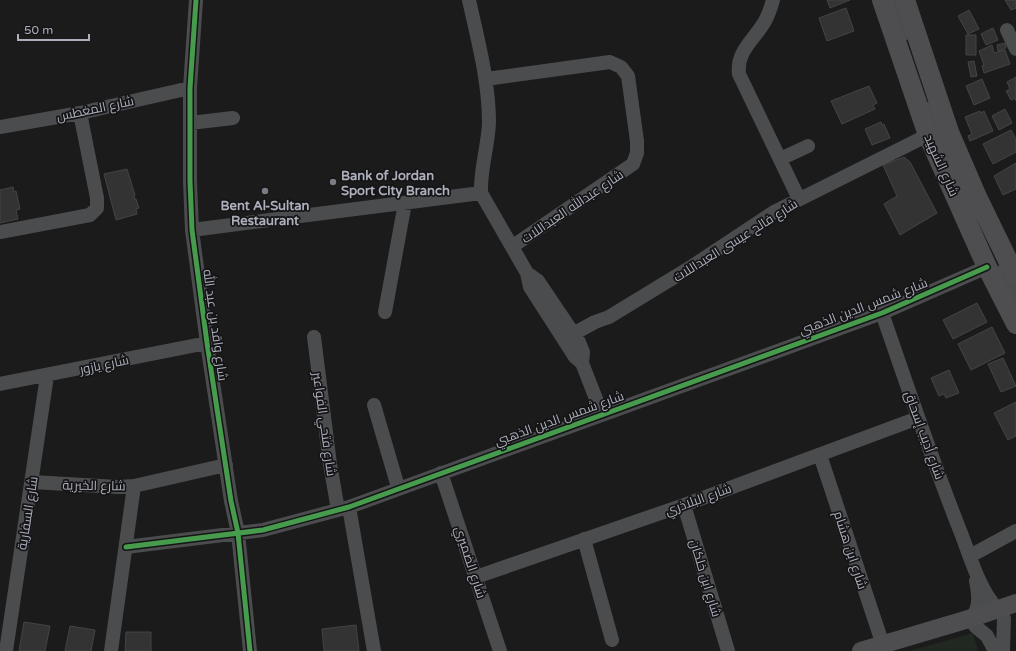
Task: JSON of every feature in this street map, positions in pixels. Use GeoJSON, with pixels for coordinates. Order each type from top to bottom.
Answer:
{"type":"FeatureCollection","features":[{"type":"Feature","properties":{"kind":"highway","name":"شارع الشهيد"},"geometry":{"type":"LineString","coordinates":[[882,0],[928,135],[987,267],[1016,324]]}},
{"type":"Feature","properties":{"kind":"highway","name":"شارع الشهيد"},"geometry":{"type":"LineString","coordinates":[[901,1],[947,126],[977,197],[1016,277]]}},
{"type":"Feature","properties":{"kind":"main road"},"geometry":{"type":"LineString","coordinates":[[861,651],[886,648],[1006,614],[1016,603]]}},
{"type":"Feature","properties":{"kind":"street","name":"شارع واقد بن عبد الله"},"geometry":{"type":"LineString","coordinates":[[196,0],[190,88],[192,230],[207,343],[238,533],[250,651]]}},
{"type":"Feature","properties":{"kind":"street"},"geometry":{"type":"LineString","coordinates":[[469,0],[486,79],[488,139],[480,182],[481,193],[513,246],[527,273],[530,287],[571,341],[574,357],[582,363],[602,414]]}},
{"type":"Feature","properties":{"kind":"street"},"geometry":{"type":"LineString","coordinates":[[773,0],[765,22],[741,53],[738,67],[741,80],[799,199]]}},
{"type":"Feature","properties":{"kind":"street"},"geometry":{"type":"LineString","coordinates":[[901,1],[910,56],[939,135],[1016,294]]}},
{"type":"Feature","properties":{"kind":"street"},"geometry":{"type":"LineString","coordinates":[[901,1],[912,76],[938,145],[1016,306]]}},
{"type":"Feature","properties":{"kind":"street"},"geometry":{"type":"LineString","coordinates":[[1007,30],[1016,49]]}},
{"type":"Feature","properties":{"kind":"street","name":"شارع عبدالله العبداللات"},"geometry":{"type":"LineString","coordinates":[[486,79],[610,62],[621,67],[628,76],[637,141],[637,153],[633,164],[513,246]]}},
{"type":"Feature","properties":{"kind":"street","name":"شارع المغطس"},"geometry":{"type":"LineString","coordinates":[[0,127],[80,113],[190,88]]}},
{"type":"Feature","properties":{"kind":"street"},"geometry":{"type":"LineString","coordinates":[[0,232],[90,215],[97,208],[97,198],[80,113]]}},
{"type":"Feature","properties":{"kind":"street"},"geometry":{"type":"LineString","coordinates":[[190,123],[233,118]]}},
{"type":"Feature","properties":{"kind":"street","name":"شارع فالح عيسى العبداللات"},"geometry":{"type":"LineString","coordinates":[[571,341],[598,328],[609,317],[691,267],[774,212],[928,135]]}},
{"type":"Feature","properties":{"kind":"street"},"geometry":{"type":"LineString","coordinates":[[780,159],[808,146]]}},
{"type":"Feature","properties":{"kind":"street"},"geometry":{"type":"LineString","coordinates":[[192,230],[481,193]]}},
{"type":"Feature","properties":{"kind":"street"},"geometry":{"type":"LineString","coordinates":[[385,312],[405,203]]}},
{"type":"Feature","properties":{"kind":"street","name":"شارع شمس الدين الذهبي"},"geometry":{"type":"LineString","coordinates":[[126,547],[238,533],[287,525],[343,508],[882,313],[987,267]]}},
{"type":"Feature","properties":{"kind":"street","name":"شارع أديب إسحاق"},"geometry":{"type":"LineString","coordinates":[[882,313],[918,418],[970,556],[989,598],[1006,614]]}},
{"type":"Feature","properties":{"kind":"street","name":"شارع فتحي الفواعير"},"geometry":{"type":"LineString","coordinates":[[314,337],[330,464],[343,508],[374,651]]}},
{"type":"Feature","properties":{"kind":"street","name":"شارع يازور"},"geometry":{"type":"LineString","coordinates":[[0,384],[47,376],[207,343]]}},
{"type":"Feature","properties":{"kind":"street","name":"شارع السفارية"},"geometry":{"type":"LineString","coordinates":[[6,651],[47,376]]}},
{"type":"Feature","properties":{"kind":"street"},"geometry":{"type":"LineString","coordinates":[[374,405],[398,488]]}},
{"type":"Feature","properties":{"kind":"street","name":"شارع البلاذري"},"geometry":{"type":"LineString","coordinates":[[476,577],[584,538],[684,505],[918,418]]}},
{"type":"Feature","properties":{"kind":"street","name":"شارع ابن هشام"},"geometry":{"type":"LineString","coordinates":[[820,455],[886,648]]}},
{"type":"Feature","properties":{"kind":"street"},"geometry":{"type":"LineString","coordinates":[[134,486],[226,465]]}},
{"type":"Feature","properties":{"kind":"street","name":"شارع الضميري"},"geometry":{"type":"LineString","coordinates":[[441,473],[500,651]]}},
{"type":"Feature","properties":{"kind":"street","name":"شارع الخيرية"},"geometry":{"type":"LineString","coordinates":[[32,482],[82,486],[134,486],[111,651]]}},
{"type":"Feature","properties":{"kind":"street","name":"شارع ابن خلكان"},"geometry":{"type":"LineString","coordinates":[[684,505],[728,651]]}},
{"type":"Feature","properties":{"kind":"street"},"geometry":{"type":"LineString","coordinates":[[970,556],[1016,531]]}},
{"type":"Feature","properties":{"kind":"street"},"geometry":{"type":"LineString","coordinates":[[584,538],[612,640]]}},
{"type":"Feature","properties":{"kind":"street","name":"شارع أديب إسحاق"},"geometry":{"type":"LineString","coordinates":[[970,556],[979,600],[974,622]]}},
{"type":"Feature","properties":{"kind":"street"},"geometry":{"type":"LineString","coordinates":[[1003,651],[1006,614]]}},
{"type":"Feature","properties":{"kind":"street"},"geometry":{"type":"LineString","coordinates":[[974,622],[987,636],[995,651]]}},
{"type":"Feature","properties":{"kind":"shaded area"},"geometry":{"type":"Polygon","coordinates":[[[973,633],[978,651],[909,651],[973,633]]]}},
{"type":"Feature","properties":{"kind":"building"},"geometry":{"type":"Polygon","coordinates":[[[827,0],[850,0],[830,8],[827,0]]]}},
{"type":"Feature","properties":{"kind":"building"},"geometry":{"type":"Polygon","coordinates":[[[1005,0],[1016,0],[1016,8],[1011,10],[1005,0]]]}},
{"type":"Feature","properties":{"kind":"building"},"geometry":{"type":"Polygon","coordinates":[[[846,8],[854,31],[827,41],[819,18],[846,8]]]}},
{"type":"Feature","properties":{"kind":"building"},"geometry":{"type":"Polygon","coordinates":[[[969,10],[979,29],[968,34],[958,16],[969,10]]]}},
{"type":"Feature","properties":{"kind":"building"},"geometry":{"type":"Polygon","coordinates":[[[993,28],[998,40],[986,45],[981,34],[993,28]]]}},
{"type":"Feature","properties":{"kind":"building"},"geometry":{"type":"Polygon","coordinates":[[[966,35],[976,35],[976,55],[966,55],[966,35]]]}},
{"type":"Feature","properties":{"kind":"building"},"geometry":{"type":"Polygon","coordinates":[[[1005,43],[1006,48],[998,51],[997,45],[1005,43]]]}},
{"type":"Feature","properties":{"kind":"building"},"geometry":{"type":"Polygon","coordinates":[[[992,45],[994,53],[1005,50],[1010,64],[984,73],[982,66],[984,65],[979,51],[992,45]]]}},
{"type":"Feature","properties":{"kind":"building"},"geometry":{"type":"Polygon","coordinates":[[[974,61],[977,76],[971,77],[968,62],[974,61]]]}},
{"type":"Feature","properties":{"kind":"building"},"geometry":{"type":"Polygon","coordinates":[[[1016,77],[1016,101],[1015,98],[1011,100],[1006,91],[1010,89],[1007,82],[1016,77]]]}},
{"type":"Feature","properties":{"kind":"building"},"geometry":{"type":"Polygon","coordinates":[[[982,79],[990,98],[974,105],[966,86],[982,79]]]}},
{"type":"Feature","properties":{"kind":"building"},"geometry":{"type":"Polygon","coordinates":[[[869,86],[877,103],[873,105],[875,109],[842,124],[831,101],[869,86]]]}},
{"type":"Feature","properties":{"kind":"building"},"geometry":{"type":"Polygon","coordinates":[[[1005,109],[1012,123],[999,130],[992,116],[1005,109]]]}},
{"type":"Feature","properties":{"kind":"building"},"geometry":{"type":"Polygon","coordinates":[[[980,111],[981,113],[984,111],[993,131],[970,141],[968,136],[972,134],[965,117],[980,111]]]}},
{"type":"Feature","properties":{"kind":"building"},"geometry":{"type":"Polygon","coordinates":[[[881,122],[882,125],[884,124],[890,138],[872,145],[865,129],[881,122]]]}},
{"type":"Feature","properties":{"kind":"building"},"geometry":{"type":"Polygon","coordinates":[[[1011,130],[1016,139],[1016,152],[993,164],[983,144],[1011,130]]]}},
{"type":"Feature","properties":{"kind":"building"},"geometry":{"type":"Polygon","coordinates":[[[904,157],[910,162],[937,213],[900,235],[884,204],[897,196],[883,165],[904,157]]]}},
{"type":"Feature","properties":{"kind":"building"},"geometry":{"type":"Polygon","coordinates":[[[1016,163],[1016,189],[1003,195],[994,176],[1016,163]]]}},
{"type":"Feature","properties":{"kind":"building"},"geometry":{"type":"Polygon","coordinates":[[[127,169],[135,195],[134,196],[139,208],[136,209],[137,214],[116,220],[104,174],[127,169]]]}},
{"type":"Feature","properties":{"kind":"building"},"geometry":{"type":"Polygon","coordinates":[[[13,187],[14,192],[16,191],[20,209],[16,210],[18,219],[0,223],[0,190],[13,187]]]}},
{"type":"Feature","properties":{"kind":"building"},"geometry":{"type":"Polygon","coordinates":[[[977,303],[987,322],[953,339],[943,320],[977,303]]]}},
{"type":"Feature","properties":{"kind":"building"},"geometry":{"type":"Polygon","coordinates":[[[992,327],[1005,353],[971,370],[958,344],[992,327]]]}},
{"type":"Feature","properties":{"kind":"building"},"geometry":{"type":"Polygon","coordinates":[[[1003,358],[1016,386],[1001,392],[988,364],[1003,358]]]}},
{"type":"Feature","properties":{"kind":"building"},"geometry":{"type":"Polygon","coordinates":[[[949,370],[959,393],[946,398],[944,394],[939,396],[931,378],[949,370]]]}},
{"type":"Feature","properties":{"kind":"building"},"geometry":{"type":"Polygon","coordinates":[[[1016,402],[1016,436],[1008,440],[994,413],[1016,402]]]}},
{"type":"Feature","properties":{"kind":"building"},"geometry":{"type":"Polygon","coordinates":[[[24,622],[50,626],[45,651],[19,651],[24,622]]]}},
{"type":"Feature","properties":{"kind":"building"},"geometry":{"type":"Polygon","coordinates":[[[356,625],[359,651],[324,651],[322,629],[356,625]]]}},
{"type":"Feature","properties":{"kind":"building"},"geometry":{"type":"Polygon","coordinates":[[[70,626],[95,630],[91,651],[65,651],[70,626]]]}},
{"type":"Feature","properties":{"kind":"building"},"geometry":{"type":"Polygon","coordinates":[[[126,632],[151,632],[151,651],[125,651],[126,632]]]}},
{"type":"Feature","properties":{"kind":"cycle path"},"geometry":{"type":"LineString","coordinates":[[196,0],[190,88],[190,181],[192,230],[207,343],[231,501],[238,533],[250,651]]}},
{"type":"Feature","properties":{"kind":"cycle path"},"geometry":{"type":"LineString","coordinates":[[126,547],[263,530],[349,507],[882,313],[987,267]]}},
{"type":"Feature","properties":{"kind":"place","name":"Bank of Jordan Sport City Branch"},"geometry":{"type":"Point","coordinates":[333,182]}},
{"type":"Feature","properties":{"kind":"place","name":"Bent Al-Sultan Restaurant"},"geometry":{"type":"Point","coordinates":[265,191]}}]}
